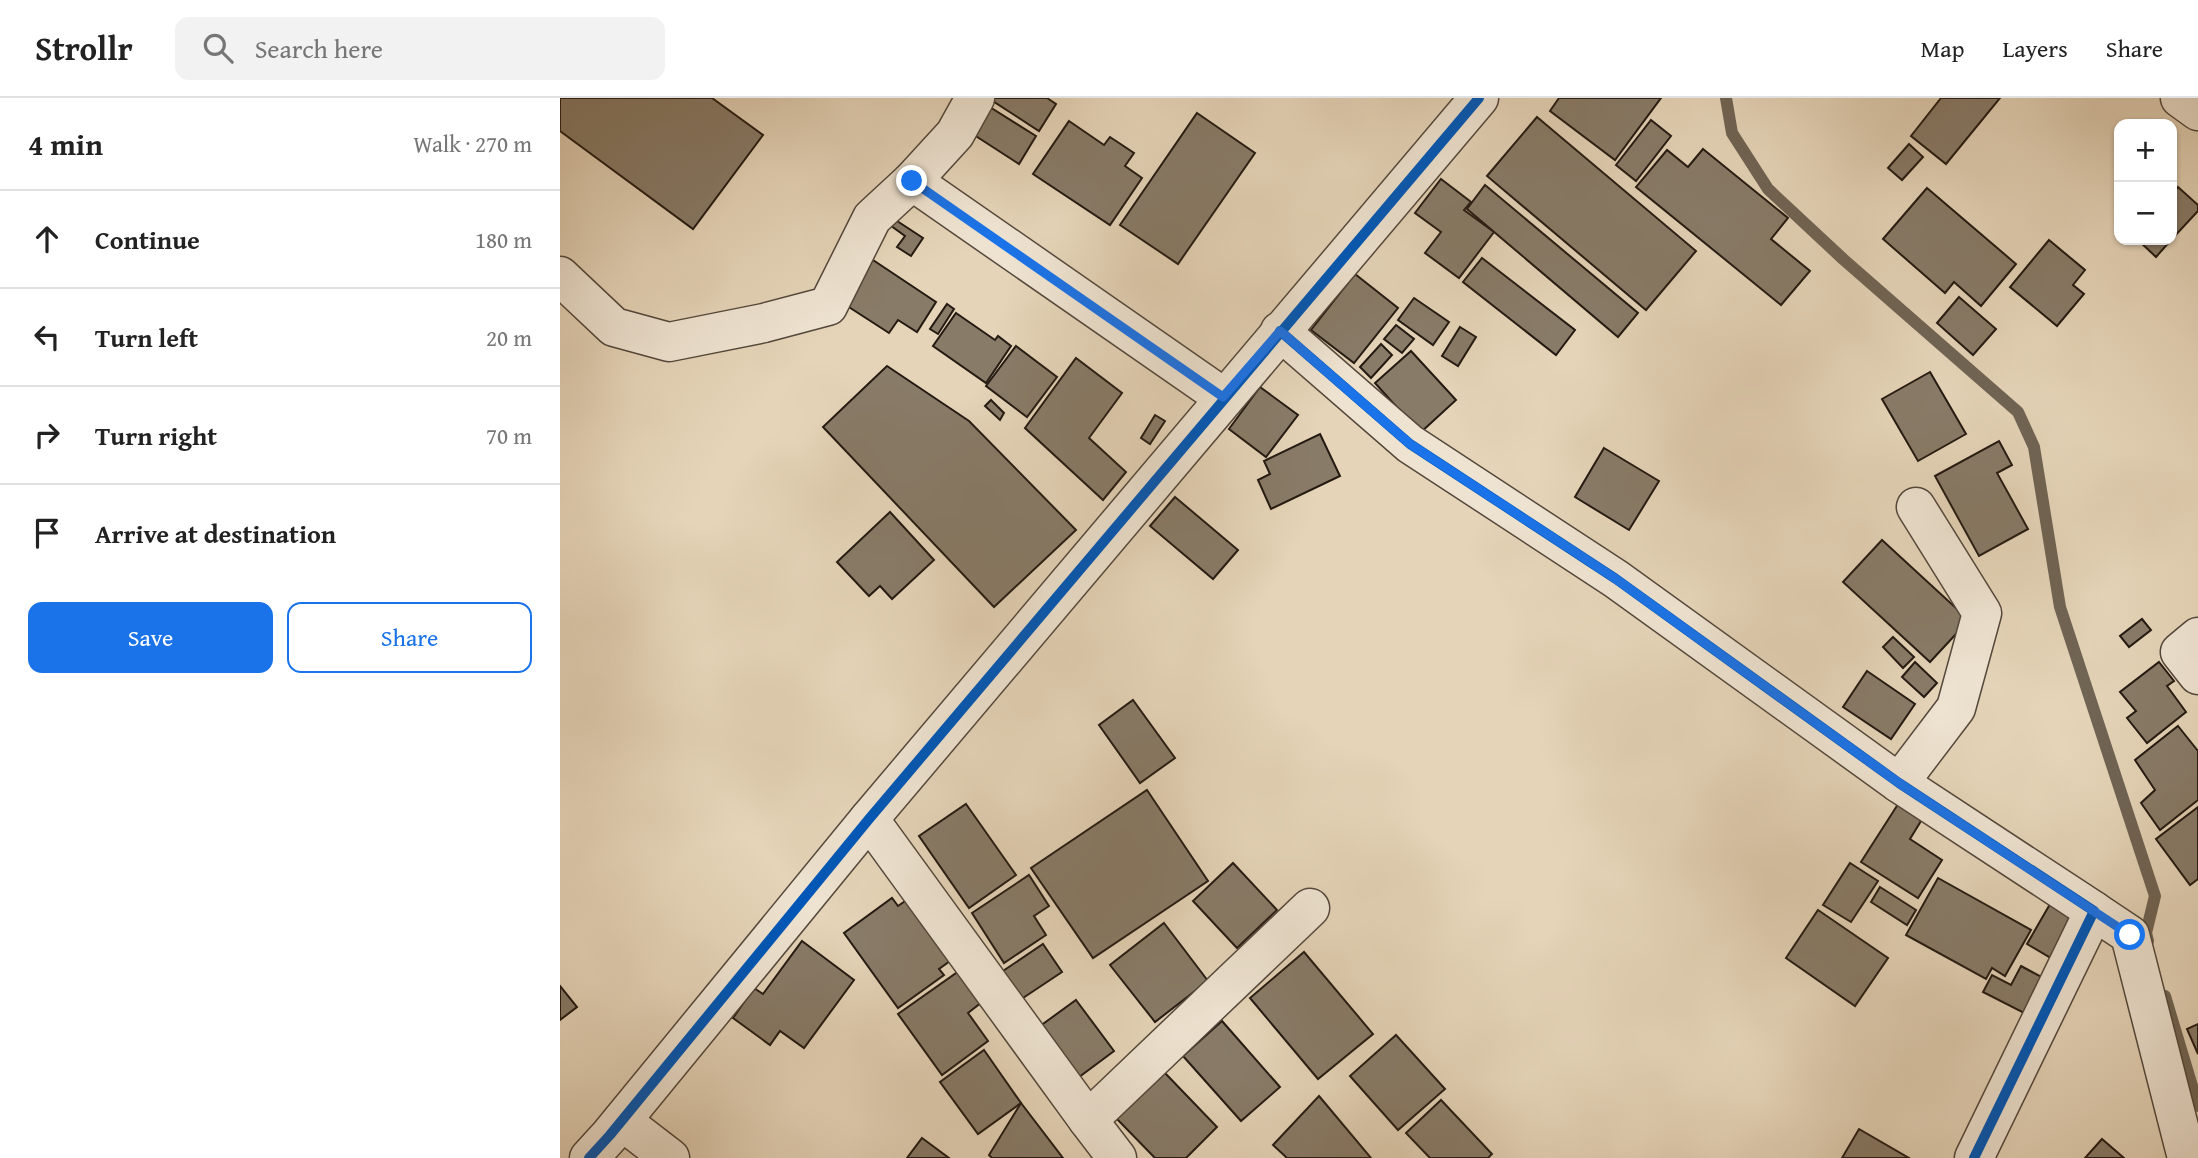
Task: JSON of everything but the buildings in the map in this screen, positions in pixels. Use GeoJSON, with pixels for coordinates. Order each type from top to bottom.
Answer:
{"type":"FeatureCollection","features":[{"type":"Feature","properties":{"kind":"street"},"geometry":{"type":"LineString","coordinates":[[560,276],[614,327],[669,342],[764,323],[828,306],[872,218],[912,181],[955,134],[975,98]]}},
{"type":"Feature","properties":{"kind":"street"},"geometry":{"type":"LineString","coordinates":[[2179,98],[2198,111]]}},
{"type":"Feature","properties":{"kind":"street"},"geometry":{"type":"LineString","coordinates":[[589,1158],[869,819],[1474,100]]}},
{"type":"Feature","properties":{"kind":"street"},"geometry":{"type":"LineString","coordinates":[[912,181],[1223,397]]}},
{"type":"Feature","properties":{"kind":"street"},"geometry":{"type":"LineString","coordinates":[[1280,331],[1410,444],[1616,579],[1899,783],[2130,935],[2187,1158]]}},
{"type":"Feature","properties":{"kind":"street"},"geometry":{"type":"LineString","coordinates":[[1899,783],[1955,708],[1982,613],[1916,507]]}},
{"type":"Feature","properties":{"kind":"street"},"geometry":{"type":"LineString","coordinates":[[2198,637],[2180,652],[2198,675]]}},
{"type":"Feature","properties":{"kind":"street"},"geometry":{"type":"LineString","coordinates":[[869,819],[1117,1158]]}},
{"type":"Feature","properties":{"kind":"street"},"geometry":{"type":"LineString","coordinates":[[1088,1120],[1310,908]]}},
{"type":"Feature","properties":{"kind":"street"},"geometry":{"type":"LineString","coordinates":[[1975,1158],[2094,911]]}},
{"type":"Feature","properties":{"kind":"street"},"geometry":{"type":"LineString","coordinates":[[622,1121],[670,1158]]}},
{"type":"Feature","properties":{"kind":"waterway"},"geometry":{"type":"LineString","coordinates":[[1726,98],[1732,133],[1768,189],[1843,259],[2018,412],[2034,447],[2060,607],[2155,896],[2146,933],[2148,941]]}},
{"type":"Feature","properties":{"kind":"waterway"},"geometry":{"type":"LineString","coordinates":[[2165,996],[2198,1106]]}},
{"type":"Feature","properties":{"kind":"cycle path"},"geometry":{"type":"LineString","coordinates":[[589,1158],[869,819],[1479,98]]}},
{"type":"Feature","properties":{"kind":"cycle path"},"geometry":{"type":"LineString","coordinates":[[1280,331],[1410,444],[1616,579],[1899,783],[2094,911],[1974,1158]]}},
{"type":"Feature","properties":{"kind":"route"},"geometry":{"type":"LineString","coordinates":[[912,181],[1223,397],[1280,331],[1410,444],[1616,579],[1899,783],[2130,935]]}}]}
